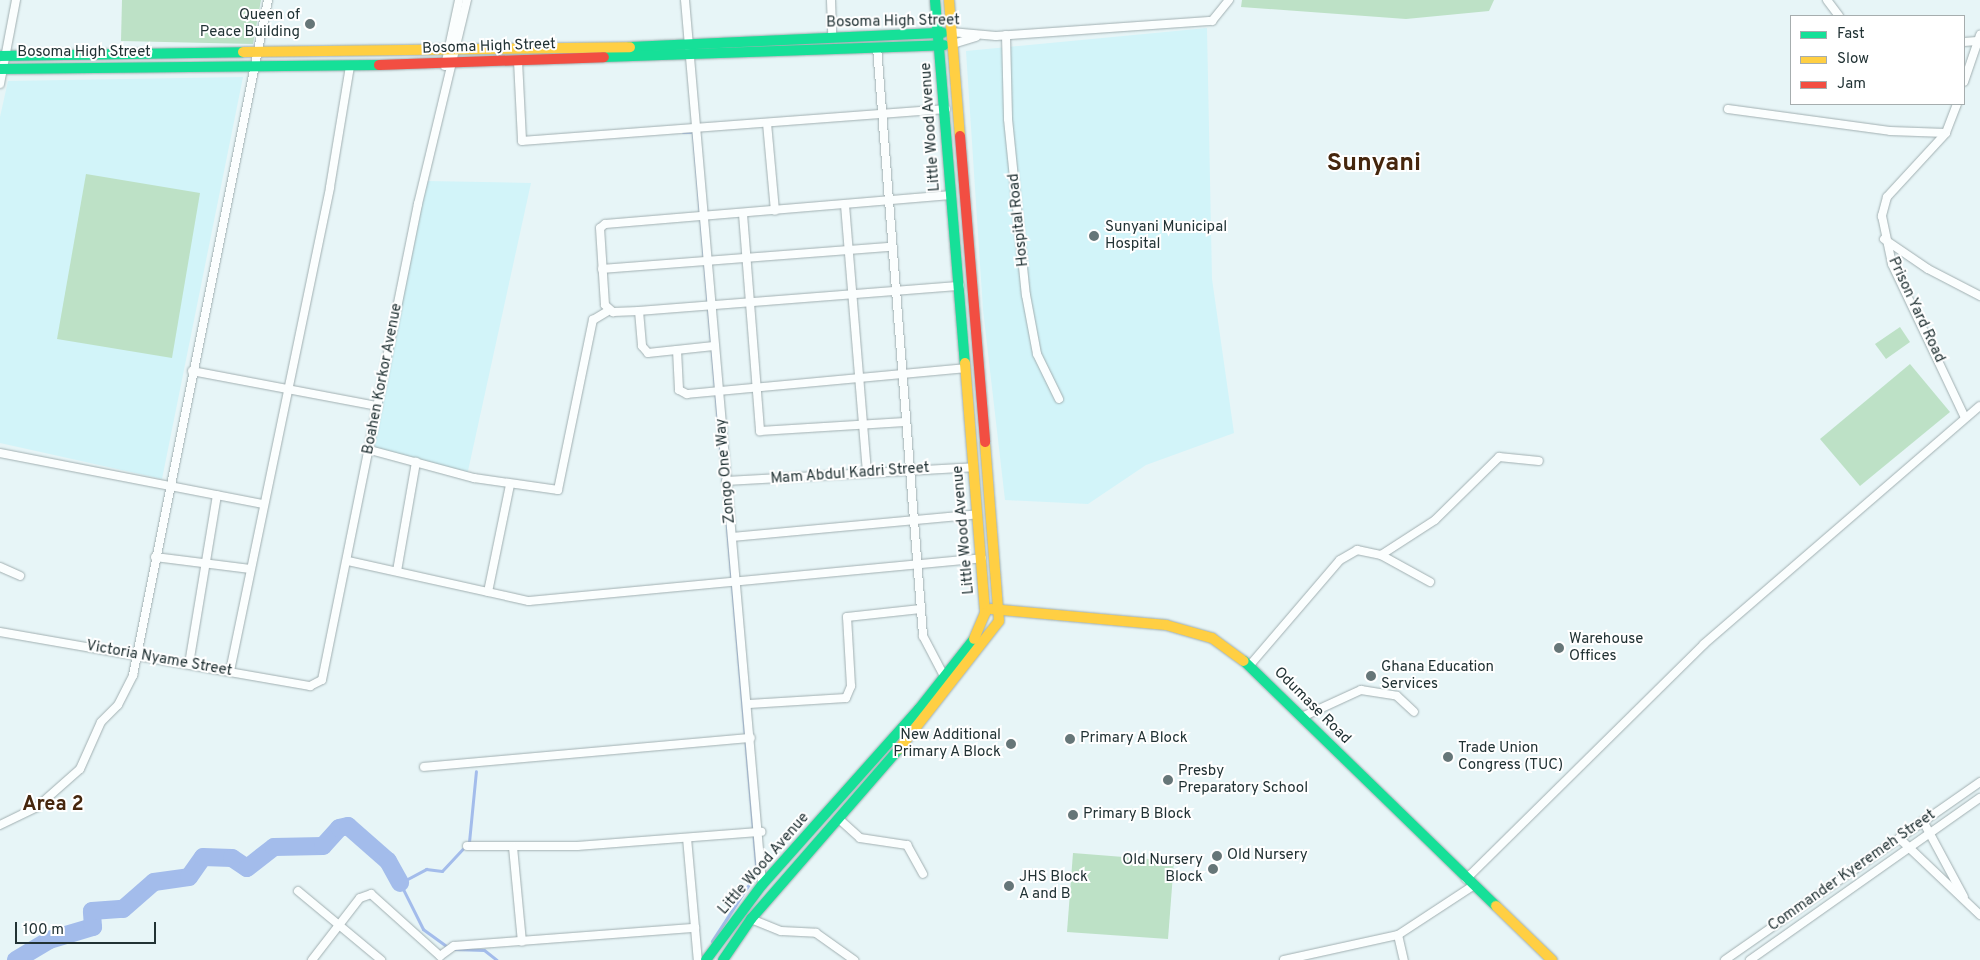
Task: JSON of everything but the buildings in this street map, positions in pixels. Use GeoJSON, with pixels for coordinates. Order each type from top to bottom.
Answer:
{"type":"FeatureCollection","features":[{"type":"Feature","properties":{"kind":"main road","name":"Little Wood Avenue"},"geometry":{"type":"LineString","coordinates":[[706,960],[762,885],[974,640],[985,609],[960,286],[951,195],[946,109],[935,0]]}},
{"type":"Feature","properties":{"kind":"main road","name":"Little Wood Avenue"},"geometry":{"type":"LineString","coordinates":[[723,960],[751,919],[840,819],[945,695],[993,633],[1001,610],[949,0]]}},
{"type":"Feature","properties":{"kind":"main road","name":"Bosoma High Street"},"geometry":{"type":"LineString","coordinates":[[4,56],[690,46],[951,32]]}},
{"type":"Feature","properties":{"kind":"main road","name":"Bosoma High Street"},"geometry":{"type":"LineString","coordinates":[[2,68],[449,66],[518,61],[690,57],[952,44]]}},
{"type":"Feature","properties":{"kind":"main road"},"geometry":{"type":"LineString","coordinates":[[953,216],[968,215]]}},
{"type":"Feature","properties":{"kind":"main road"},"geometry":{"type":"LineString","coordinates":[[956,246],[971,246]]}},
{"type":"Feature","properties":{"kind":"main road","name":"Odumase Road"},"geometry":{"type":"LineString","coordinates":[[985,609],[1190,630],[1224,644],[1250,666],[1552,960]]}},
{"type":"Feature","properties":{"kind":"street"},"geometry":{"type":"LineString","coordinates":[[0,84],[16,0]]}},
{"type":"Feature","properties":{"kind":"street"},"geometry":{"type":"LineString","coordinates":[[0,825],[37,807],[80,769],[100,722],[127,690],[136,654],[168,485],[268,0]]}},
{"type":"Feature","properties":{"kind":"street","name":"Boahen Korkor Avenue"},"geometry":{"type":"LineString","coordinates":[[318,684],[325,672],[348,561],[378,406],[449,66],[459,0]]}},
{"type":"Feature","properties":{"kind":"street","name":"Boahen Korkor Avenue"},"geometry":{"type":"LineString","coordinates":[[452,50],[467,0]]}},
{"type":"Feature","properties":{"kind":"street","name":"Zongo One Way"},"geometry":{"type":"LineString","coordinates":[[685,0],[710,306],[761,832],[762,885]]}},
{"type":"Feature","properties":{"kind":"street"},"geometry":{"type":"LineString","coordinates":[[831,0],[832,38]]}},
{"type":"Feature","properties":{"kind":"street","name":"Bosoma High Street"},"geometry":{"type":"LineString","coordinates":[[951,32],[977,36],[1006,35],[1212,21],[1229,0]]}},
{"type":"Feature","properties":{"kind":"street"},"geometry":{"type":"LineString","coordinates":[[1827,0],[1838,15]]}},
{"type":"Feature","properties":{"kind":"street","name":"Hospital Road"},"geometry":{"type":"LineString","coordinates":[[1006,35],[1008,119],[1026,295],[1037,354],[1058,399]]}},
{"type":"Feature","properties":{"kind":"street","name":"Bosoma High Street"},"geometry":{"type":"LineString","coordinates":[[952,44],[977,36]]}},
{"type":"Feature","properties":{"kind":"street"},"geometry":{"type":"LineString","coordinates":[[1965,42],[1978,38]]}},
{"type":"Feature","properties":{"kind":"street"},"geometry":{"type":"LineString","coordinates":[[1965,79],[1978,38]]}},
{"type":"Feature","properties":{"kind":"street"},"geometry":{"type":"LineString","coordinates":[[877,47],[890,247],[923,636],[944,676]]}},
{"type":"Feature","properties":{"kind":"street"},"geometry":{"type":"LineString","coordinates":[[518,61],[522,141],[946,109]]}},
{"type":"Feature","properties":{"kind":"street"},"geometry":{"type":"LineString","coordinates":[[230,671],[350,66]]}},
{"type":"Feature","properties":{"kind":"street","name":"Prison Yard Road"},"geometry":{"type":"LineString","coordinates":[[1957,105],[1946,133],[1887,197],[1882,216],[1884,239],[1965,418]]}},
{"type":"Feature","properties":{"kind":"street"},"geometry":{"type":"LineString","coordinates":[[1728,109],[1890,131],[1946,133]]}},
{"type":"Feature","properties":{"kind":"street"},"geometry":{"type":"LineString","coordinates":[[766,123],[776,211]]}},
{"type":"Feature","properties":{"kind":"street"},"geometry":{"type":"LineString","coordinates":[[608,311],[602,269],[600,228],[605,224],[704,218],[951,195]]}},
{"type":"Feature","properties":{"kind":"street"},"geometry":{"type":"LineString","coordinates":[[845,205],[861,378],[867,472]]}},
{"type":"Feature","properties":{"kind":"street"},"geometry":{"type":"LineString","coordinates":[[743,214],[755,387],[760,430],[904,422]]}},
{"type":"Feature","properties":{"kind":"street"},"geometry":{"type":"LineString","coordinates":[[1884,239],[1928,269],[1980,296]]}},
{"type":"Feature","properties":{"kind":"street"},"geometry":{"type":"LineString","coordinates":[[602,269],[890,247]]}},
{"type":"Feature","properties":{"kind":"street"},"geometry":{"type":"LineString","coordinates":[[370,450],[510,485],[558,490],[594,320],[608,311],[639,311],[749,304],[852,293],[960,286]]}},
{"type":"Feature","properties":{"kind":"street"},"geometry":{"type":"LineString","coordinates":[[639,311],[644,351],[714,346]]}},
{"type":"Feature","properties":{"kind":"street"},"geometry":{"type":"LineString","coordinates":[[677,350],[681,394],[966,368]]}},
{"type":"Feature","properties":{"kind":"street"},"geometry":{"type":"LineString","coordinates":[[192,371],[378,406]]}},
{"type":"Feature","properties":{"kind":"street"},"geometry":{"type":"LineString","coordinates":[[1284,960],[1398,935],[1470,882],[1704,644],[1980,406]]}},
{"type":"Feature","properties":{"kind":"street"},"geometry":{"type":"LineString","coordinates":[[0,453],[262,504]]}},
{"type":"Feature","properties":{"kind":"street"},"geometry":{"type":"LineString","coordinates":[[1381,555],[1435,520],[1499,458],[1538,461]]}},
{"type":"Feature","properties":{"kind":"street"},"geometry":{"type":"LineString","coordinates":[[397,571],[416,462]]}},
{"type":"Feature","properties":{"kind":"street","name":"Mam Abdul Kadri Street"},"geometry":{"type":"LineString","coordinates":[[726,481],[974,466]]}},
{"type":"Feature","properties":{"kind":"street"},"geometry":{"type":"LineString","coordinates":[[488,592],[510,485]]}},
{"type":"Feature","properties":{"kind":"street"},"geometry":{"type":"LineString","coordinates":[[189,664],[217,495]]}},
{"type":"Feature","properties":{"kind":"street"},"geometry":{"type":"LineString","coordinates":[[732,537],[978,514]]}},
{"type":"Feature","properties":{"kind":"street"},"geometry":{"type":"LineString","coordinates":[[1250,666],[1340,560],[1357,550],[1381,555],[1430,582]]}},
{"type":"Feature","properties":{"kind":"street"},"geometry":{"type":"LineString","coordinates":[[155,556],[250,569]]}},
{"type":"Feature","properties":{"kind":"street"},"geometry":{"type":"LineString","coordinates":[[348,561],[529,601],[982,558]]}},
{"type":"Feature","properties":{"kind":"street"},"geometry":{"type":"LineString","coordinates":[[0,567],[20,576]]}},
{"type":"Feature","properties":{"kind":"street"},"geometry":{"type":"LineString","coordinates":[[749,704],[846,698],[851,686],[846,617],[921,609]]}},
{"type":"Feature","properties":{"kind":"street","name":"Victoria Nyame Street"},"geometry":{"type":"LineString","coordinates":[[0,632],[318,684]]}},
{"type":"Feature","properties":{"kind":"street"},"geometry":{"type":"LineString","coordinates":[[1302,717],[1361,690],[1397,696],[1414,712]]}},
{"type":"Feature","properties":{"kind":"street"},"geometry":{"type":"LineString","coordinates":[[424,767],[751,738]]}},
{"type":"Feature","properties":{"kind":"street","name":"Commander Kyeremeh Street"},"geometry":{"type":"LineString","coordinates":[[1725,960],[1980,782]]}},
{"type":"Feature","properties":{"kind":"street","name":"Commander Kyeremeh Street"},"geometry":{"type":"LineString","coordinates":[[1750,960],[1909,850],[1980,798]]}},
{"type":"Feature","properties":{"kind":"street"},"geometry":{"type":"LineString","coordinates":[[840,819],[860,838],[907,845],[923,874]]}},
{"type":"Feature","properties":{"kind":"street"},"geometry":{"type":"LineString","coordinates":[[1923,821],[1966,900]]}},
{"type":"Feature","properties":{"kind":"street"},"geometry":{"type":"LineString","coordinates":[[467,846],[513,847],[687,838],[761,832]]}},
{"type":"Feature","properties":{"kind":"street"},"geometry":{"type":"LineString","coordinates":[[687,838],[698,960]]}},
{"type":"Feature","properties":{"kind":"street"},"geometry":{"type":"LineString","coordinates":[[1899,838],[1909,850],[1966,900],[1980,915]]}},
{"type":"Feature","properties":{"kind":"street"},"geometry":{"type":"LineString","coordinates":[[513,847],[522,942]]}},
{"type":"Feature","properties":{"kind":"street"},"geometry":{"type":"LineString","coordinates":[[298,891],[340,924],[377,959]]}},
{"type":"Feature","properties":{"kind":"street"},"geometry":{"type":"LineString","coordinates":[[312,960],[360,898],[371,894],[443,953],[522,942],[695,928]]}},
{"type":"Feature","properties":{"kind":"street"},"geometry":{"type":"LineString","coordinates":[[751,919],[780,931],[816,933],[854,960]]}},
{"type":"Feature","properties":{"kind":"street"},"geometry":{"type":"LineString","coordinates":[[1398,935],[1404,960]]}},
{"type":"Feature","properties":{"kind":"shaded area","name":"Sunyani Municipal Hospital"},"geometry":{"type":"Polygon","coordinates":[[[1207,28],[1212,279],[1234,433],[1146,465],[1088,504],[1005,500],[983,310],[966,51],[1207,28]]]}},
{"type":"Feature","properties":{"kind":"shaded area"},"geometry":{"type":"Polygon","coordinates":[[[243,77],[162,479],[0,443],[0,117],[8,81],[243,77]]]}},
{"type":"Feature","properties":{"kind":"shaded area"},"geometry":{"type":"Polygon","coordinates":[[[427,181],[531,183],[466,480],[371,449],[427,181]]]}},
{"type":"Feature","properties":{"kind":"green space"},"geometry":{"type":"Polygon","coordinates":[[[122,0],[261,0],[253,44],[121,41],[122,0]]]}},
{"type":"Feature","properties":{"kind":"green space"},"geometry":{"type":"Polygon","coordinates":[[[1242,0],[1494,0],[1489,11],[1406,19],[1241,7],[1242,0]]]}},
{"type":"Feature","properties":{"kind":"green space"},"geometry":{"type":"Polygon","coordinates":[[[86,174],[200,193],[172,358],[57,339],[86,174]]]}},
{"type":"Feature","properties":{"kind":"green space"},"geometry":{"type":"Polygon","coordinates":[[[1900,327],[1910,342],[1886,359],[1875,344],[1900,327]]]}},
{"type":"Feature","properties":{"kind":"green space"},"geometry":{"type":"Polygon","coordinates":[[[1910,364],[1950,412],[1860,486],[1820,439],[1910,364]]]}},
{"type":"Feature","properties":{"kind":"green space"},"geometry":{"type":"Polygon","coordinates":[[[1073,853],[1174,861],[1168,939],[1067,932],[1073,853]]]}},
{"type":"Feature","properties":{"kind":"waterway"},"geometry":{"type":"LineString","coordinates":[[683,132],[693,132],[756,864],[755,875],[712,941]]}},
{"type":"Feature","properties":{"kind":"waterway"},"geometry":{"type":"LineString","coordinates":[[449,948],[423,929],[400,883],[426,869],[442,871],[469,842],[476,771]]}},
{"type":"Feature","properties":{"kind":"waterway"},"geometry":{"type":"LineString","coordinates":[[16,960],[49,940],[93,927],[92,911],[123,909],[154,882],[189,877],[203,857],[232,858],[247,868],[274,847],[323,846],[339,828],[348,826],[388,861],[400,883]]}},
{"type":"Feature","properties":{"kind":"waterway"},"geometry":{"type":"LineString","coordinates":[[455,949],[484,950],[497,960]]}},
{"type":"Feature","properties":{"kind":"traffic: fast"},"geometry":{"type":"LineString","coordinates":[[935,0],[965,363]]}},
{"type":"Feature","properties":{"kind":"traffic: fast"},"geometry":{"type":"LineString","coordinates":[[630,47],[943,33]]}},
{"type":"Feature","properties":{"kind":"traffic: fast"},"geometry":{"type":"LineString","coordinates":[[604,57],[944,45]]}},
{"type":"Feature","properties":{"kind":"traffic: fast"},"geometry":{"type":"LineString","coordinates":[[0,56],[243,52]]}},
{"type":"Feature","properties":{"kind":"traffic: fast"},"geometry":{"type":"LineString","coordinates":[[0,69],[379,65]]}},
{"type":"Feature","properties":{"kind":"traffic: fast"},"geometry":{"type":"LineString","coordinates":[[706,960],[762,885],[919,709],[974,639]]}},
{"type":"Feature","properties":{"kind":"traffic: fast"},"geometry":{"type":"LineString","coordinates":[[1244,661],[1496,906]]}},
{"type":"Feature","properties":{"kind":"traffic: fast"},"geometry":{"type":"LineString","coordinates":[[723,960],[751,919],[899,749]]}},
{"type":"Feature","properties":{"kind":"traffic: slow"},"geometry":{"type":"LineString","coordinates":[[949,0],[960,136]]}},
{"type":"Feature","properties":{"kind":"traffic: slow"},"geometry":{"type":"LineString","coordinates":[[243,52],[630,47]]}},
{"type":"Feature","properties":{"kind":"traffic: slow"},"geometry":{"type":"LineString","coordinates":[[965,363],[985,613],[974,639]]}},
{"type":"Feature","properties":{"kind":"traffic: slow"},"geometry":{"type":"LineString","coordinates":[[899,749],[999,621],[985,442]]}},
{"type":"Feature","properties":{"kind":"traffic: slow"},"geometry":{"type":"LineString","coordinates":[[991,609],[1166,625],[1212,638],[1244,661]]}},
{"type":"Feature","properties":{"kind":"traffic: slow"},"geometry":{"type":"LineString","coordinates":[[1496,906],[1552,960]]}},
{"type":"Feature","properties":{"kind":"traffic: jam"},"geometry":{"type":"LineString","coordinates":[[379,65],[604,57]]}},
{"type":"Feature","properties":{"kind":"traffic: jam"},"geometry":{"type":"LineString","coordinates":[[960,136],[985,442]]}},
{"type":"Feature","properties":{"kind":"place","name":"Queen of Peace Building"},"geometry":{"type":"Point","coordinates":[310,24]}},
{"type":"Feature","properties":{"kind":"place","name":"Sunyani Municipal Hospital"},"geometry":{"type":"Point","coordinates":[1094,236]}},
{"type":"Feature","properties":{"kind":"place","name":"Warehouse Offices"},"geometry":{"type":"Point","coordinates":[1559,648]}},
{"type":"Feature","properties":{"kind":"place","name":"Ghana Education Services"},"geometry":{"type":"Point","coordinates":[1371,676]}},
{"type":"Feature","properties":{"kind":"place","name":"Primary A Block"},"geometry":{"type":"Point","coordinates":[1070,739]}},
{"type":"Feature","properties":{"kind":"place","name":"New Additional Primary A Block"},"geometry":{"type":"Point","coordinates":[1011,744]}},
{"type":"Feature","properties":{"kind":"place","name":"Trade Union Congress (TUC)"},"geometry":{"type":"Point","coordinates":[1448,757]}},
{"type":"Feature","properties":{"kind":"place","name":"Presby Preparatory School"},"geometry":{"type":"Point","coordinates":[1168,780]}},
{"type":"Feature","properties":{"kind":"place","name":"Primary B Block"},"geometry":{"type":"Point","coordinates":[1073,815]}},
{"type":"Feature","properties":{"kind":"place","name":"Old Nursery"},"geometry":{"type":"Point","coordinates":[1217,856]}},
{"type":"Feature","properties":{"kind":"place","name":"Old Nursery Block"},"geometry":{"type":"Point","coordinates":[1213,869]}},
{"type":"Feature","properties":{"kind":"place","name":"JHS Block A and B"},"geometry":{"type":"Point","coordinates":[1009,886]}},
{"type":"Feature","properties":{"kind":"district","name":"Sunyani"},"geometry":{"type":"Point","coordinates":[1374,164]}},
{"type":"Feature","properties":{"kind":"district","name":"Area 2"},"geometry":{"type":"Point","coordinates":[53,805]}}]}
